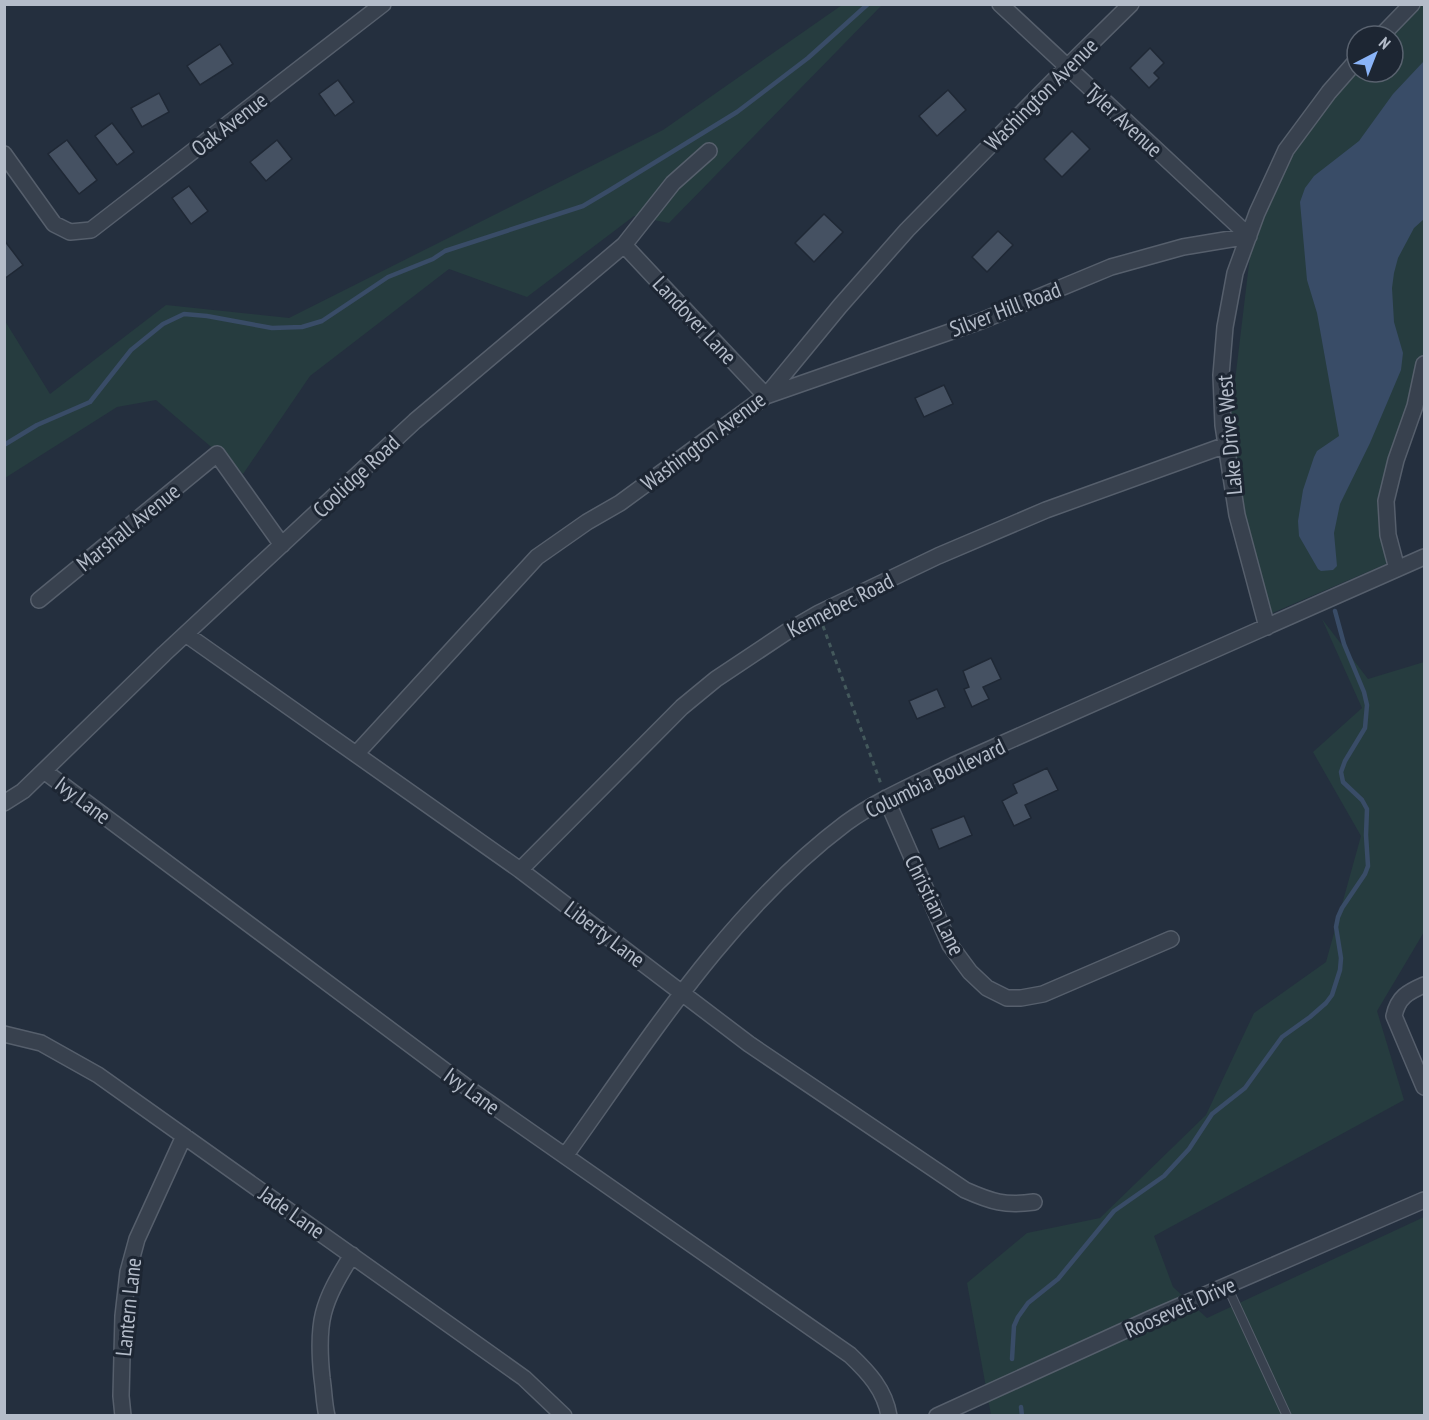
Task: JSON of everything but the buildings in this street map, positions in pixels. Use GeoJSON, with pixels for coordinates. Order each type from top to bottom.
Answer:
{"type":"FeatureCollection","features":[{"type":"Feature","properties":{"kind":"street","name":"Oak Avenue"},"geometry":{"type":"LineString","coordinates":[[4,154],[48,218],[70,232],[82,232],[94,228],[383,4]]}},
{"type":"Feature","properties":{"kind":"street","name":"Tyler Avenue"},"geometry":{"type":"LineString","coordinates":[[1000,4],[1249,236]]}},
{"type":"Feature","properties":{"kind":"street","name":"Washington Avenue"},"geometry":{"type":"LineString","coordinates":[[357,753],[537,557],[587,522],[620,503],[766,396],[840,306],[907,230],[1131,4]]}},
{"type":"Feature","properties":{"kind":"street"},"geometry":{"type":"LineString","coordinates":[[1393,24],[1412,4]]}},
{"type":"Feature","properties":{"kind":"street","name":"Lake Drive West"},"geometry":{"type":"LineString","coordinates":[[1267,627],[1237,515],[1223,424],[1221,375],[1226,327],[1235,273],[1257,213],[1286,150],[1345,74]]}},
{"type":"Feature","properties":{"kind":"street","name":"Coolidge Road"},"geometry":{"type":"LineString","coordinates":[[4,804],[23,791],[164,654],[415,421],[624,245],[674,183],[709,151]]}},
{"type":"Feature","properties":{"kind":"street","name":"Silver Hill Road"},"geometry":{"type":"LineString","coordinates":[[766,396],[981,321],[1111,267],[1183,247],[1249,236]]}},
{"type":"Feature","properties":{"kind":"street","name":"Landover Lane"},"geometry":{"type":"LineString","coordinates":[[624,245],[766,396]]}},
{"type":"Feature","properties":{"kind":"street"},"geometry":{"type":"LineString","coordinates":[[1397,569],[1388,535],[1386,501],[1396,460],[1415,406],[1425,364]]}},
{"type":"Feature","properties":{"kind":"street","name":"Kennebec Road"},"geometry":{"type":"LineString","coordinates":[[520,870],[682,706],[750,655],[819,613],[938,556],[1046,510],[1226,445]]}},
{"type":"Feature","properties":{"kind":"street","name":"Marshall Avenue"},"geometry":{"type":"LineString","coordinates":[[39,600],[217,454],[282,545]]}},
{"type":"Feature","properties":{"kind":"street","name":"Columbia Boulevard"},"geometry":{"type":"LineString","coordinates":[[565,1156],[682,993],[759,901],[800,860],[848,822],[886,798],[954,765],[1425,557]]}},
{"type":"Feature","properties":{"kind":"street","name":"Liberty Lane"},"geometry":{"type":"LineString","coordinates":[[187,635],[520,870],[749,1044],[966,1190],[991,1202],[1013,1205],[1034,1202]]}},
{"type":"Feature","properties":{"kind":"street","name":"Ivy Lane"},"geometry":{"type":"LineString","coordinates":[[44,771],[472,1091],[850,1355],[875,1381],[882,1393],[889,1416]]}},
{"type":"Feature","properties":{"kind":"street","name":"Christian Lane"},"geometry":{"type":"LineString","coordinates":[[886,798],[950,945],[970,972],[987,988],[1007,998],[1043,994],[1171,939]]}},
{"type":"Feature","properties":{"kind":"street"},"geometry":{"type":"LineString","coordinates":[[1425,985],[1402,995],[1395,1008],[1394,1016],[1425,1086]]}},
{"type":"Feature","properties":{"kind":"street","name":"Jade Lane"},"geometry":{"type":"LineString","coordinates":[[4,1034],[41,1043],[98,1075],[524,1378],[564,1416]]}},
{"type":"Feature","properties":{"kind":"street","name":"Lantern Lane"},"geometry":{"type":"LineString","coordinates":[[123,1416],[121,1396],[123,1316],[128,1272],[137,1239],[184,1136]]}},
{"type":"Feature","properties":{"kind":"street","name":"Roosevelt Drive"},"geometry":{"type":"LineString","coordinates":[[937,1416],[1425,1200]]}},
{"type":"Feature","properties":{"kind":"street"},"geometry":{"type":"LineString","coordinates":[[327,1416],[318,1344],[323,1311],[333,1286],[352,1255]]}},
{"type":"Feature","properties":{"kind":"lane"},"geometry":{"type":"LineString","coordinates":[[1227,1286],[1287,1416]]}},
{"type":"Feature","properties":{"kind":"path"},"geometry":{"type":"LineString","coordinates":[[819,613],[886,798]]}},
{"type":"Feature","properties":{"kind":"green space"},"geometry":{"type":"Polygon","coordinates":[[[842,5],[882,5],[669,223],[634,216],[527,297],[449,269],[310,376],[243,474],[156,400],[117,407],[5,478],[5,321],[50,394],[166,305],[289,318],[663,130],[842,5]]]}},
{"type":"Feature","properties":{"kind":"green space"},"geometry":{"type":"Polygon","coordinates":[[[1414,5],[1424,5],[1424,361],[1384,490],[1386,564],[1261,618],[1227,448],[1254,222],[1320,104],[1345,78],[1345,84],[1405,84],[1405,24],[1396,24],[1414,5]]]}},
{"type":"Feature","properties":{"kind":"green space"},"geometry":{"type":"Polygon","coordinates":[[[1322,619],[1368,679],[1424,662],[1424,932],[1377,1011],[1404,1100],[1154,1236],[1173,1287],[1207,1318],[1424,1217],[1424,1415],[991,1415],[967,1283],[1027,1233],[1100,1218],[1206,1115],[1254,1013],[1326,962],[1361,836],[1313,752],[1362,708],[1322,619]]]}},
{"type":"Feature","properties":{"kind":"water"},"geometry":{"type":"Polygon","coordinates":[[[1424,61],[1424,219],[1414,228],[1398,258],[1392,288],[1394,322],[1403,353],[1401,370],[1370,443],[1340,504],[1334,533],[1337,566],[1333,570],[1321,571],[1299,536],[1298,521],[1303,490],[1314,457],[1317,451],[1339,436],[1317,313],[1307,280],[1300,202],[1305,188],[1314,176],[1359,141],[1405,81],[1424,61]]]}},
{"type":"Feature","properties":{"kind":"waterway"},"geometry":{"type":"LineString","coordinates":[[4,445],[37,425],[90,402],[131,350],[163,324],[184,314],[272,328],[302,327],[322,321],[388,277],[433,259],[445,251],[583,206],[737,112],[808,58],[868,4]]}},
{"type":"Feature","properties":{"kind":"waterway"},"geometry":{"type":"LineString","coordinates":[[1012,1359],[1014,1326],[1028,1303],[1058,1279],[1114,1211],[1164,1176],[1189,1149],[1212,1114],[1245,1088],[1282,1037],[1310,1017],[1332,995],[1340,970],[1341,958],[1336,927],[1338,917],[1368,866],[1367,809],[1362,800],[1343,782],[1341,772],[1365,728],[1367,705],[1344,644],[1335,611]]}},
{"type":"Feature","properties":{"kind":"waterway"},"geometry":{"type":"LineString","coordinates":[[1021,1407],[1022,1416]]}}]}
